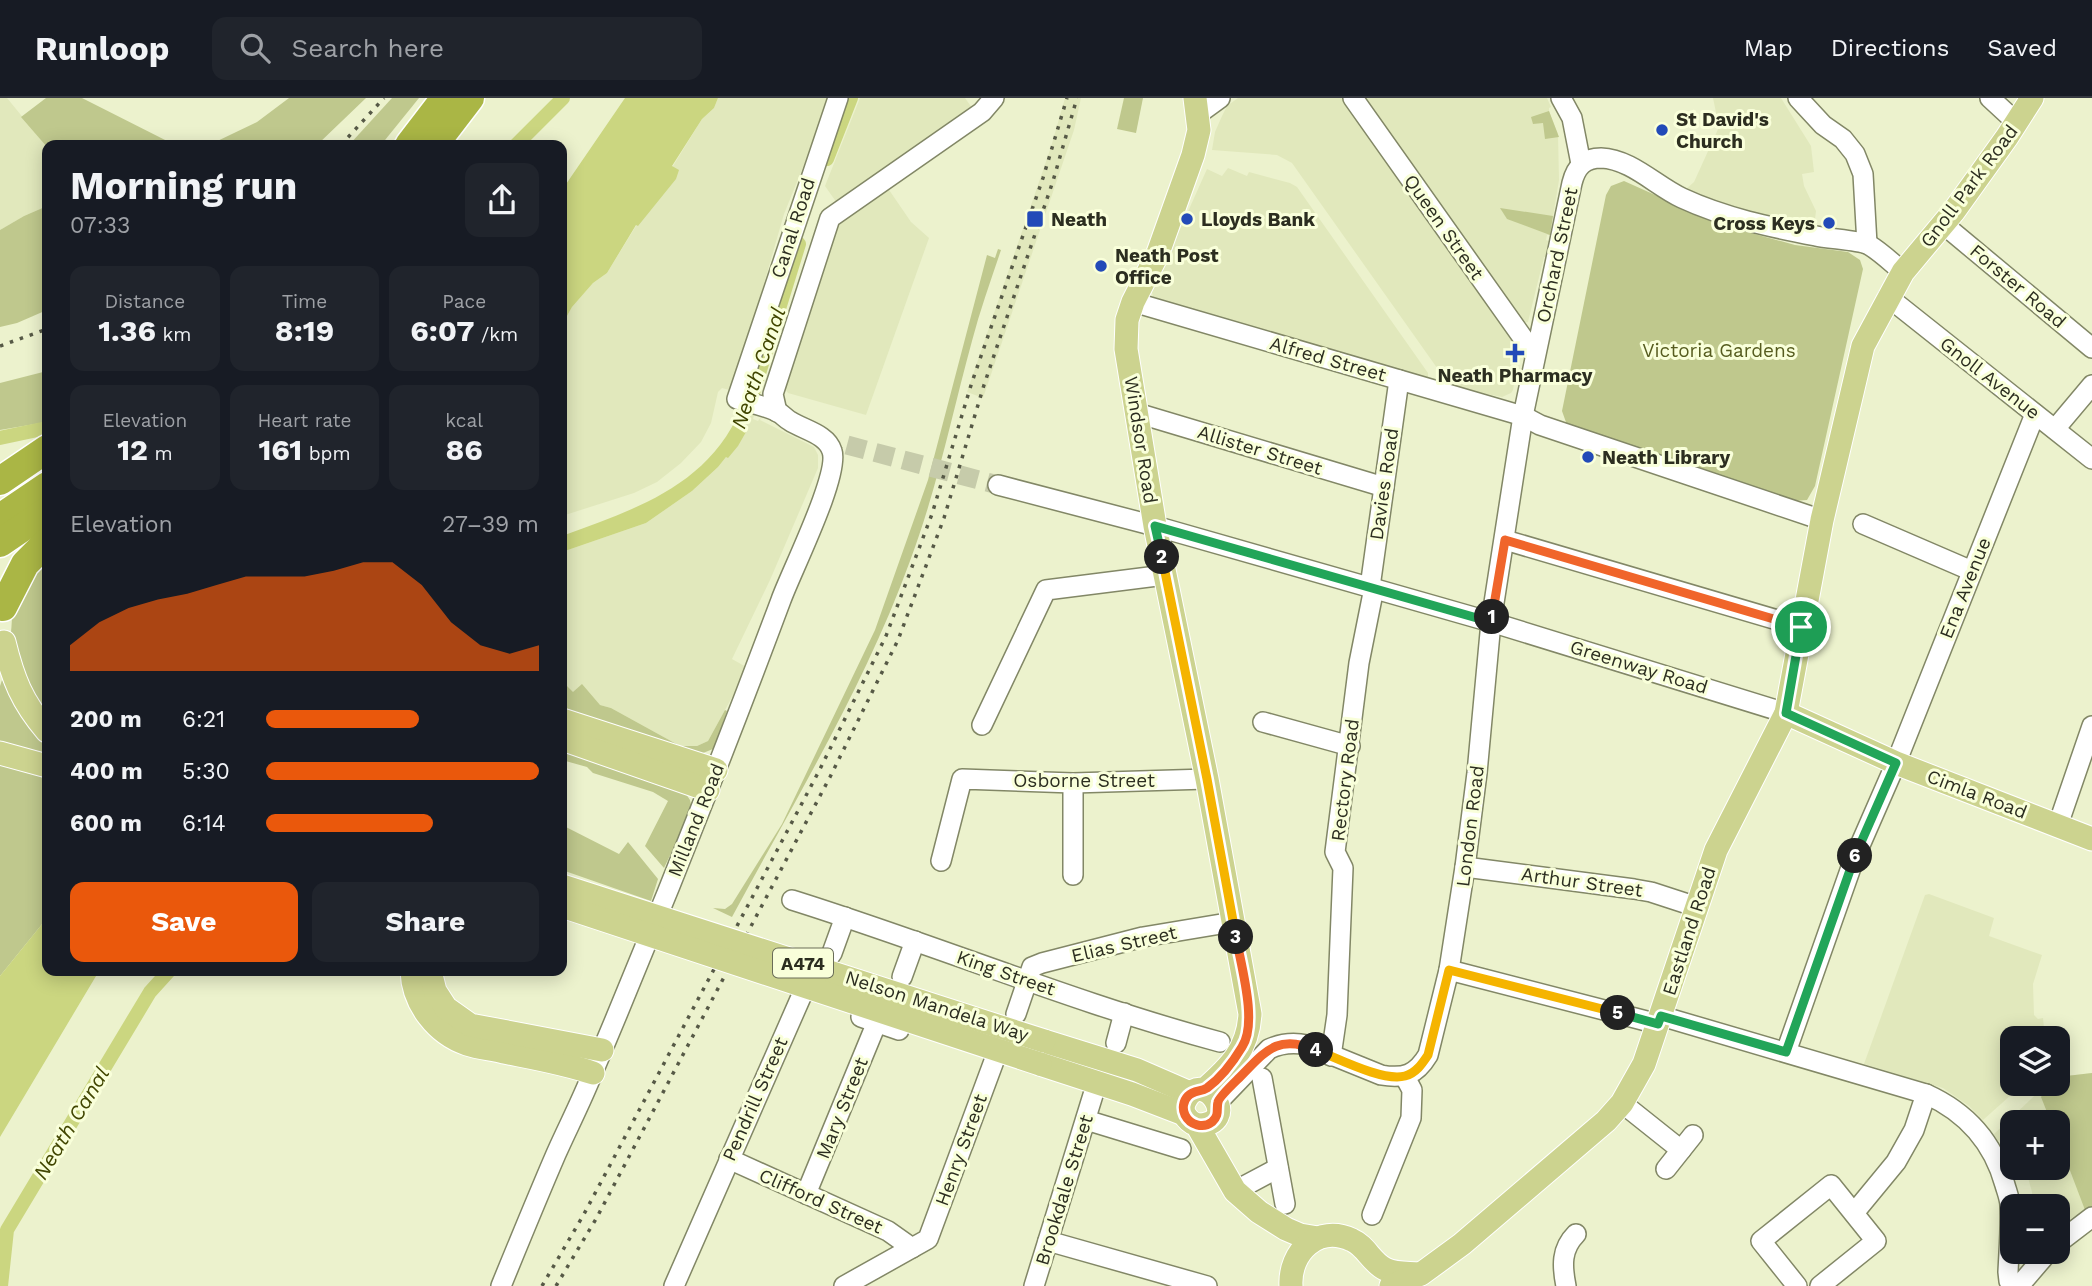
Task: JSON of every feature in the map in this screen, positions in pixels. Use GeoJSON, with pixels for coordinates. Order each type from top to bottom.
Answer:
{"type":"FeatureCollection","features":[{"type":"Feature","properties":{"kind":"highway"},"geometry":{"type":"LineString","coordinates":[[413,140],[445,98]]}},
{"type":"Feature","properties":{"kind":"highway"},"geometry":{"type":"LineString","coordinates":[[438,140],[470,98]]}},
{"type":"Feature","properties":{"kind":"highway"},"geometry":{"type":"LineString","coordinates":[[0,481],[42,452]]}},
{"type":"Feature","properties":{"kind":"highway"},"geometry":{"type":"LineString","coordinates":[[0,519],[42,490]]}},
{"type":"Feature","properties":{"kind":"highway"},"geometry":{"type":"LineString","coordinates":[[0,543],[42,514]]}},
{"type":"Feature","properties":{"kind":"highway"},"geometry":{"type":"LineString","coordinates":[[2,600],[25,564],[42,547]]}},
{"type":"Feature","properties":{"kind":"main road","name":"Gnoll Park Road"},"geometry":{"type":"LineString","coordinates":[[1903,272],[1943,224],[2032,98]]}},
{"type":"Feature","properties":{"kind":"main road","name":"Windsor Road"},"geometry":{"type":"LineString","coordinates":[[1196,106],[1199,130],[1190,166],[1158,253],[1133,302],[1127,320],[1126,349],[1155,526],[1207,779],[1250,1014],[1245,1043],[1201,1108]]}},
{"type":"Feature","properties":{"kind":"main road"},"geometry":{"type":"LineString","coordinates":[[1786,713],[1822,520],[1863,346],[1903,272]]}},
{"type":"Feature","properties":{"kind":"main road"},"geometry":{"type":"LineString","coordinates":[[2,600],[2,651],[22,698],[42,724]]}},
{"type":"Feature","properties":{"kind":"main road","name":"Cimla Road"},"geometry":{"type":"LineString","coordinates":[[1786,713],[1896,763],[2092,839]]}},
{"type":"Feature","properties":{"kind":"main road","name":"Eastland Road"},"geometry":{"type":"LineString","coordinates":[[1391,1286],[1422,1274],[1462,1244],[1606,1121],[1622,1103],[1644,1064],[1716,850],[1786,713]]}},
{"type":"Feature","properties":{"kind":"main road"},"geometry":{"type":"LineString","coordinates":[[567,731],[712,780]]}},
{"type":"Feature","properties":{"kind":"main road"},"geometry":{"type":"LineString","coordinates":[[0,753],[42,765]]}},
{"type":"Feature","properties":{"kind":"main road","name":"Nelson Mandela Way"},"geometry":{"type":"LineString","coordinates":[[567,888],[1137,1070],[1201,1108]]}},
{"type":"Feature","properties":{"kind":"main road","name":"Nelson Mandela Way"},"geometry":{"type":"LineString","coordinates":[[567,908],[1132,1094],[1165,1109],[1201,1108]]}},
{"type":"Feature","properties":{"kind":"main road"},"geometry":{"type":"LineString","coordinates":[[413,976],[418,998],[437,1013],[481,1028],[602,1050]]}},
{"type":"Feature","properties":{"kind":"main road"},"geometry":{"type":"LineString","coordinates":[[431,976],[437,1013],[446,1034],[467,1044],[566,1064],[593,1073]]}},
{"type":"Feature","properties":{"kind":"main road"},"geometry":{"type":"LineString","coordinates":[[1201,1108],[1217,1160],[1235,1191],[1259,1212],[1300,1235],[1351,1239],[1360,1244],[1384,1269],[1422,1274]]}},
{"type":"Feature","properties":{"kind":"main road"},"geometry":{"type":"LineString","coordinates":[[1289,1230],[1294,1262]]}},
{"type":"Feature","properties":{"kind":"main road"},"geometry":{"type":"LineString","coordinates":[[1291,1286],[1290,1273],[1294,1262],[1300,1252],[1318,1238]]}},
{"type":"Feature","properties":{"kind":"main road"},"geometry":{"type":"LineString","coordinates":[[1372,1258],[1376,1269],[1376,1286]]}},
{"type":"Feature","properties":{"kind":"street","name":"Canal Road"},"geometry":{"type":"LineString","coordinates":[[777,412],[737,399],[838,98]]}},
{"type":"Feature","properties":{"kind":"street"},"geometry":{"type":"LineString","coordinates":[[847,445],[822,437],[791,421],[777,412],[773,403],[773,394],[830,218],[982,112],[994,98]]}},
{"type":"Feature","properties":{"kind":"street"},"geometry":{"type":"LineString","coordinates":[[1196,106],[1220,98]]}},
{"type":"Feature","properties":{"kind":"street","name":"Queen Street"},"geometry":{"type":"LineString","coordinates":[[1353,98],[1535,355]]}},
{"type":"Feature","properties":{"kind":"street"},"geometry":{"type":"LineString","coordinates":[[1565,106],[1583,98]]}},
{"type":"Feature","properties":{"kind":"street"},"geometry":{"type":"LineString","coordinates":[[1798,98],[1823,125],[1843,139],[1855,154],[1863,174],[1867,244]]}},
{"type":"Feature","properties":{"kind":"street"},"geometry":{"type":"LineString","coordinates":[[1990,98],[2016,122]]}},
{"type":"Feature","properties":{"kind":"street","name":"Orchard Street"},"geometry":{"type":"LineString","coordinates":[[1523,416],[1572,183],[1581,164],[1572,118],[1565,106]]}},
{"type":"Feature","properties":{"kind":"street"},"geometry":{"type":"LineString","coordinates":[[1581,164],[1588,159],[1611,159],[1632,168],[1680,197],[1728,216],[1778,229],[1867,244],[1903,272]]}},
{"type":"Feature","properties":{"kind":"street","name":"Forster Road"},"geometry":{"type":"LineString","coordinates":[[1943,224],[2092,348]]}},
{"type":"Feature","properties":{"kind":"street","name":"Gnoll Avenue"},"geometry":{"type":"LineString","coordinates":[[1888,297],[2092,459]]}},
{"type":"Feature","properties":{"kind":"street","name":"Alfred Street"},"geometry":{"type":"LineString","coordinates":[[1133,302],[1523,416]]}},
{"type":"Feature","properties":{"kind":"street","name":"Davies Road"},"geometry":{"type":"LineString","coordinates":[[1372,588],[1399,380]]}},
{"type":"Feature","properties":{"kind":"street"},"geometry":{"type":"LineString","coordinates":[[2055,429],[2092,385]]}},
{"type":"Feature","properties":{"kind":"street","name":"Allister Street"},"geometry":{"type":"LineString","coordinates":[[1137,414],[1384,487]]}},
{"type":"Feature","properties":{"kind":"street","name":"Ena Avenue"},"geometry":{"type":"LineString","coordinates":[[1786,1052],[1854,859],[1896,763],[2035,414]]}},
{"type":"Feature","properties":{"kind":"street"},"geometry":{"type":"LineString","coordinates":[[1523,416],[1552,430],[1822,520]]}},
{"type":"Feature","properties":{"kind":"street","name":"London Road"},"geometry":{"type":"LineString","coordinates":[[1405,1076],[1421,1066],[1428,1055],[1449,970],[1477,773],[1491,622],[1523,416]]}},
{"type":"Feature","properties":{"kind":"street","name":"Milland Road"},"geometry":{"type":"LineString","coordinates":[[501,1286],[593,1073],[828,484],[834,461],[833,452],[822,437]]}},
{"type":"Feature","properties":{"kind":"street","name":"Greenway Road"},"geometry":{"type":"LineString","coordinates":[[998,485],[1155,526],[1491,622],[1786,713]]}},
{"type":"Feature","properties":{"kind":"street"},"geometry":{"type":"LineString","coordinates":[[1863,524],[1972,571]]}},
{"type":"Feature","properties":{"kind":"street"},"geometry":{"type":"LineString","coordinates":[[1505,540],[1801,627]]}},
{"type":"Feature","properties":{"kind":"street"},"geometry":{"type":"LineString","coordinates":[[982,725],[1045,590],[1165,575]]}},
{"type":"Feature","properties":{"kind":"street","name":"Rectory Road"},"geometry":{"type":"LineString","coordinates":[[1331,1056],[1337,1015],[1343,868],[1335,852],[1359,663],[1372,588]]}},
{"type":"Feature","properties":{"kind":"street"},"geometry":{"type":"LineString","coordinates":[[1263,722],[1350,746]]}},
{"type":"Feature","properties":{"kind":"street"},"geometry":{"type":"LineString","coordinates":[[2057,825],[2092,726]]}},
{"type":"Feature","properties":{"kind":"street","name":"Osborne Street"},"geometry":{"type":"LineString","coordinates":[[942,861],[962,779],[1073,783],[1207,779]]}},
{"type":"Feature","properties":{"kind":"street"},"geometry":{"type":"LineString","coordinates":[[1073,783],[1073,875]]}},
{"type":"Feature","properties":{"kind":"street","name":"Arthur Street"},"geometry":{"type":"LineString","coordinates":[[1465,867],[1634,888],[1697,907]]}},
{"type":"Feature","properties":{"kind":"street","name":"King Street"},"geometry":{"type":"LineString","coordinates":[[792,900],[1026,982],[1220,1042]]}},
{"type":"Feature","properties":{"kind":"street","name":"Pendrill Street"},"geometry":{"type":"LineString","coordinates":[[674,1286],[801,997],[832,953],[845,917]]}},
{"type":"Feature","properties":{"kind":"street","name":"Elias Street"},"geometry":{"type":"LineString","coordinates":[[1026,982],[1032,967],[1042,963],[1143,937],[1233,922]]}},
{"type":"Feature","properties":{"kind":"street"},"geometry":{"type":"LineString","coordinates":[[902,976],[915,941]]}},
{"type":"Feature","properties":{"kind":"street"},"geometry":{"type":"LineString","coordinates":[[1449,970],[1786,1052],[1942,1101],[1962,1114],[1977,1129],[1992,1150],[2002,1174],[2010,1203],[2008,1272],[2009,1281],[2014,1286]]}},
{"type":"Feature","properties":{"kind":"street"},"geometry":{"type":"LineString","coordinates":[[1016,1014],[1026,982]]}},
{"type":"Feature","properties":{"kind":"street"},"geometry":{"type":"LineString","coordinates":[[1116,1043],[1124,1013]]}},
{"type":"Feature","properties":{"kind":"street","name":"Mary Street"},"geometry":{"type":"LineString","coordinates":[[806,1194],[869,1020],[899,1030]]}},
{"type":"Feature","properties":{"kind":"street"},"geometry":{"type":"LineString","coordinates":[[1201,1108],[1269,1048],[1277,1045],[1295,1043],[1381,1075],[1405,1076],[1412,1090],[1411,1118],[1372,1214]]}},
{"type":"Feature","properties":{"kind":"street","name":"Henry Street"},"geometry":{"type":"LineString","coordinates":[[920,1243],[994,1061]]}},
{"type":"Feature","properties":{"kind":"street"},"geometry":{"type":"LineString","coordinates":[[1262,1078],[1285,1204]]}},
{"type":"Feature","properties":{"kind":"street"},"geometry":{"type":"LineString","coordinates":[[1854,1213],[1896,1162],[1914,1130],[1926,1094]]}},
{"type":"Feature","properties":{"kind":"street","name":"Brookdale Street"},"geometry":{"type":"LineString","coordinates":[[1034,1286],[1093,1095]]}},
{"type":"Feature","properties":{"kind":"street"},"geometry":{"type":"LineString","coordinates":[[1622,1103],[1687,1142],[1666,1169]]}},
{"type":"Feature","properties":{"kind":"street"},"geometry":{"type":"LineString","coordinates":[[1086,1120],[1181,1149]]}},
{"type":"Feature","properties":{"kind":"street","name":"Clifford Street"},"geometry":{"type":"LineString","coordinates":[[729,1159],[920,1243]]}},
{"type":"Feature","properties":{"kind":"street"},"geometry":{"type":"LineString","coordinates":[[1235,1191],[1278,1168]]}},
{"type":"Feature","properties":{"kind":"street"},"geometry":{"type":"LineString","coordinates":[[1797,1286],[1761,1241],[1831,1185],[1876,1241],[1820,1286]]}},
{"type":"Feature","properties":{"kind":"street"},"geometry":{"type":"LineString","coordinates":[[2070,1234],[2092,1217]]}},
{"type":"Feature","properties":{"kind":"street"},"geometry":{"type":"LineString","coordinates":[[1566,1286],[1563,1256],[1569,1241],[1576,1234]]}},
{"type":"Feature","properties":{"kind":"street"},"geometry":{"type":"LineString","coordinates":[[1048,1241],[1207,1286]]}},
{"type":"Feature","properties":{"kind":"street"},"geometry":{"type":"LineString","coordinates":[[844,1286],[920,1243]]}},
{"type":"Feature","properties":{"kind":"street"},"geometry":{"type":"LineString","coordinates":[[2019,1286],[2038,1264]]}},
{"type":"Feature","properties":{"kind":"shaded area"},"geometry":{"type":"Polygon","coordinates":[[[0,98],[7,98],[42,141],[42,208],[0,230],[0,98]]]}},
{"type":"Feature","properties":{"kind":"shaded area"},"geometry":{"type":"Polygon","coordinates":[[[625,98],[718,98],[714,108],[702,119],[672,166],[679,170],[676,179],[638,226],[636,225],[607,273],[593,283],[567,316],[567,183],[625,98]]]}},
{"type":"Feature","properties":{"kind":"shaded area"},"geometry":{"type":"Polygon","coordinates":[[[718,98],[831,98],[784,214],[744,353],[737,392],[722,388],[718,392],[711,423],[701,442],[657,482],[634,493],[567,514],[567,316],[593,283],[607,273],[702,119],[714,108],[718,98]]]}},
{"type":"Feature","properties":{"kind":"shaded area"},"geometry":{"type":"Polygon","coordinates":[[[860,98],[965,98],[972,108],[944,132],[940,128],[910,154],[837,203],[825,186],[860,98]]]}},
{"type":"Feature","properties":{"kind":"shaded area"},"geometry":{"type":"Polygon","coordinates":[[[1065,98],[1081,98],[1074,130],[983,398],[967,392],[1051,147],[1065,98]]]}},
{"type":"Feature","properties":{"kind":"shaded area"},"geometry":{"type":"Polygon","coordinates":[[[1238,98],[1342,98],[1518,347],[1511,393],[1502,397],[1462,389],[1447,382],[1292,163],[1277,155],[1212,150],[1215,132],[1227,106],[1238,98]]]}},
{"type":"Feature","properties":{"kind":"shaded area"},"geometry":{"type":"Polygon","coordinates":[[[1364,98],[1547,98],[1558,134],[1559,180],[1550,235],[1547,235],[1546,240],[1551,242],[1544,257],[1528,322],[1524,323],[1364,98]]]}},
{"type":"Feature","properties":{"kind":"shaded area"},"geometry":{"type":"Polygon","coordinates":[[[1713,98],[1781,98],[1811,146],[1814,172],[1802,174],[1804,186],[1816,211],[1814,227],[1722,205],[1685,190],[1694,182],[1719,127],[1713,98]]]}},
{"type":"Feature","properties":{"kind":"shaded area"},"geometry":{"type":"Polygon","coordinates":[[[1228,168],[1247,176],[1249,172],[1297,187],[1428,373],[1428,378],[1153,297],[1152,292],[1207,169],[1222,176],[1228,168]]]}},
{"type":"Feature","properties":{"kind":"shaded area"},"geometry":{"type":"Polygon","coordinates":[[[887,187],[911,222],[929,238],[866,415],[788,393],[782,384],[839,222],[887,187]]]}},
{"type":"Feature","properties":{"kind":"shaded area"},"geometry":{"type":"Polygon","coordinates":[[[741,409],[751,413],[744,427],[746,432],[738,446],[692,491],[646,523],[567,550],[567,534],[642,505],[666,492],[709,458],[727,436],[741,409]]]}},
{"type":"Feature","properties":{"kind":"shaded area"},"geometry":{"type":"Polygon","coordinates":[[[751,413],[754,415],[753,419],[758,421],[761,417],[760,420],[814,447],[818,455],[818,468],[770,580],[732,659],[748,668],[708,741],[697,746],[680,746],[611,708],[567,696],[567,550],[646,523],[692,491],[726,457],[751,413]]]}},
{"type":"Feature","properties":{"kind":"shaded area"},"geometry":{"type":"Polygon","coordinates":[[[1929,894],[1994,918],[1989,936],[2042,955],[2033,984],[2034,1015],[2038,1019],[2043,1018],[2044,1026],[2000,1026],[2000,1096],[2010,1096],[1983,1120],[1969,1106],[1943,1088],[1864,1064],[1925,895],[1929,894]]]}},
{"type":"Feature","properties":{"kind":"shaded area"},"geometry":{"type":"Polygon","coordinates":[[[42,924],[42,976],[96,976],[0,1137],[0,976],[42,924]]]}},
{"type":"Feature","properties":{"kind":"shaded area"},"geometry":{"type":"Polygon","coordinates":[[[2092,1073],[2092,1206],[2070,1219],[2070,1194],[2032,1194],[2029,1180],[2070,1180],[2070,1110],[2019,1110],[2034,1096],[2070,1096],[2070,1076],[2092,1073]]]}},
{"type":"Feature","properties":{"kind":"shaded area"},"geometry":{"type":"Polygon","coordinates":[[[2000,1128],[2000,1141],[1997,1140],[1994,1134],[2000,1128]]]}},
{"type":"Feature","properties":{"kind":"green space"},"geometry":{"type":"Polygon","coordinates":[[[46,98],[82,98],[165,140],[42,141],[21,117],[46,98]]]}},
{"type":"Feature","properties":{"kind":"green space"},"geometry":{"type":"Polygon","coordinates":[[[289,98],[366,98],[322,140],[219,140],[257,122],[289,98]]]}},
{"type":"Feature","properties":{"kind":"green space"},"geometry":{"type":"Polygon","coordinates":[[[392,98],[419,98],[385,140],[354,140],[392,98]]]}},
{"type":"Feature","properties":{"kind":"green space"},"geometry":{"type":"Polygon","coordinates":[[[1124,98],[1143,98],[1136,133],[1117,129],[1124,98]]]}},
{"type":"Feature","properties":{"kind":"green space"},"geometry":{"type":"Polygon","coordinates":[[[1549,111],[1559,137],[1545,139],[1543,123],[1533,124],[1531,117],[1549,111]]]}},
{"type":"Feature","properties":{"kind":"green space","name":"Victoria Gardens"},"geometry":{"type":"Polygon","coordinates":[[[1624,181],[1722,225],[1795,245],[1848,252],[1860,260],[1863,269],[1815,486],[1807,500],[1793,501],[1567,425],[1562,411],[1606,195],[1611,186],[1624,181]]]}},
{"type":"Feature","properties":{"kind":"green space"},"geometry":{"type":"Polygon","coordinates":[[[42,208],[42,312],[0,327],[0,230],[42,208]]]}},
{"type":"Feature","properties":{"kind":"green space"},"geometry":{"type":"Polygon","coordinates":[[[1500,208],[1553,216],[1550,235],[1507,219],[1500,208]]]}},
{"type":"Feature","properties":{"kind":"green space"},"geometry":{"type":"Polygon","coordinates":[[[998,249],[1001,250],[975,329],[928,507],[892,607],[828,742],[732,917],[713,908],[725,909],[732,904],[782,824],[875,630],[928,480],[987,255],[995,258],[998,249]]]}},
{"type":"Feature","properties":{"kind":"green space"},"geometry":{"type":"Polygon","coordinates":[[[42,372],[42,423],[0,430],[0,383],[42,372]]]}},
{"type":"Feature","properties":{"kind":"green space"},"geometry":{"type":"Polygon","coordinates":[[[42,560],[42,712],[23,684],[11,633],[13,604],[42,560]]]}},
{"type":"Feature","properties":{"kind":"green space"},"geometry":{"type":"Polygon","coordinates":[[[2,680],[22,714],[42,738],[42,756],[0,744],[2,680]]]}},
{"type":"Feature","properties":{"kind":"green space"},"geometry":{"type":"Polygon","coordinates":[[[582,684],[600,705],[611,708],[680,746],[697,746],[708,741],[725,710],[727,711],[720,731],[724,733],[713,749],[698,755],[567,715],[567,686],[573,692],[582,684]]]}},
{"type":"Feature","properties":{"kind":"green space"},"geometry":{"type":"Polygon","coordinates":[[[567,748],[684,791],[692,809],[664,868],[645,846],[668,801],[653,792],[593,773],[587,767],[567,761],[567,748]]]}},
{"type":"Feature","properties":{"kind":"green space"},"geometry":{"type":"Polygon","coordinates":[[[0,761],[42,773],[42,924],[0,976],[0,761]]]}},
{"type":"Feature","properties":{"kind":"green space"},"geometry":{"type":"Polygon","coordinates":[[[567,828],[619,854],[628,842],[658,879],[651,901],[567,872],[567,828]]]}},
{"type":"Feature","properties":{"kind":"green space"},"geometry":{"type":"Polygon","coordinates":[[[2092,1073],[2092,1206],[2085,1210],[2070,1171],[2070,1110],[2046,1110],[2041,1097],[2070,1096],[2070,1076],[2092,1073]]]}},
{"type":"Feature","properties":{"kind":"waterway"},"geometry":{"type":"LineString","coordinates":[[521,140],[563,98]]}},
{"type":"Feature","properties":{"kind":"waterway","name":"Neath Canal"},"geometry":{"type":"LineString","coordinates":[[827,159],[851,98]]}},
{"type":"Feature","properties":{"kind":"waterway","name":"Neath Canal"},"geometry":{"type":"LineString","coordinates":[[748,409],[799,244]]}},
{"type":"Feature","properties":{"kind":"waterway"},"geometry":{"type":"LineString","coordinates":[[0,438],[42,429]]}},
{"type":"Feature","properties":{"kind":"waterway","name":"Neath Canal"},"geometry":{"type":"LineString","coordinates":[[1,1286],[7,1230],[150,992],[164,976]]}},
{"type":"Feature","properties":{"kind":"tunnel"},"geometry":{"type":"LineString","coordinates":[[847,445],[998,485]]}},
{"type":"Feature","properties":{"kind":"railway"},"geometry":{"type":"LineString","coordinates":[[346,140],[384,98]]}},
{"type":"Feature","properties":{"kind":"railway"},"geometry":{"type":"LineString","coordinates":[[542,1286],[584,1214],[755,892],[886,636],[932,514],[972,382],[1043,178],[1067,98]]}},
{"type":"Feature","properties":{"kind":"railway"},"geometry":{"type":"LineString","coordinates":[[556,1286],[596,1219],[830,777],[898,640],[944,518],[984,385],[1053,181],[1077,98]]}},
{"type":"Feature","properties":{"kind":"railway"},"geometry":{"type":"LineString","coordinates":[[0,346],[42,331]]}},
{"type":"Feature","properties":{"kind":"place","name":"St David's Church"},"geometry":{"type":"Point","coordinates":[1662,130]}},
{"type":"Feature","properties":{"kind":"place","name":"Neath"},"geometry":{"type":"Point","coordinates":[1035,219]}},
{"type":"Feature","properties":{"kind":"place","name":"Lloyds Bank"},"geometry":{"type":"Point","coordinates":[1187,219]}},
{"type":"Feature","properties":{"kind":"place","name":"Cross Keys"},"geometry":{"type":"Point","coordinates":[1829,223]}},
{"type":"Feature","properties":{"kind":"place","name":"Neath Post Office"},"geometry":{"type":"Point","coordinates":[1101,266]}},
{"type":"Feature","properties":{"kind":"place","name":"Neath Pharmacy"},"geometry":{"type":"Point","coordinates":[1515,353]}},
{"type":"Feature","properties":{"kind":"place","name":"Neath Library"},"geometry":{"type":"Point","coordinates":[1588,457]}},
{"type":"Feature","properties":{"kind":"route"},"geometry":{"type":"LineString","coordinates":[[1155,526],[1491,622],[1505,540],[1801,627],[1786,713],[1896,763],[1854,859],[1786,1052],[1661,1016],[1658,1024],[1449,970],[1428,1055],[1414,1072],[1405,1076],[1381,1075],[1307,1045],[1277,1045],[1269,1048],[1234,1083],[1218,1102],[1217,1116],[1212,1122],[1205,1125],[1191,1123],[1184,1114],[1185,1099],[1190,1093],[1204,1090],[1230,1066],[1245,1043],[1250,1014],[1207,779],[1155,526]]}}]}
